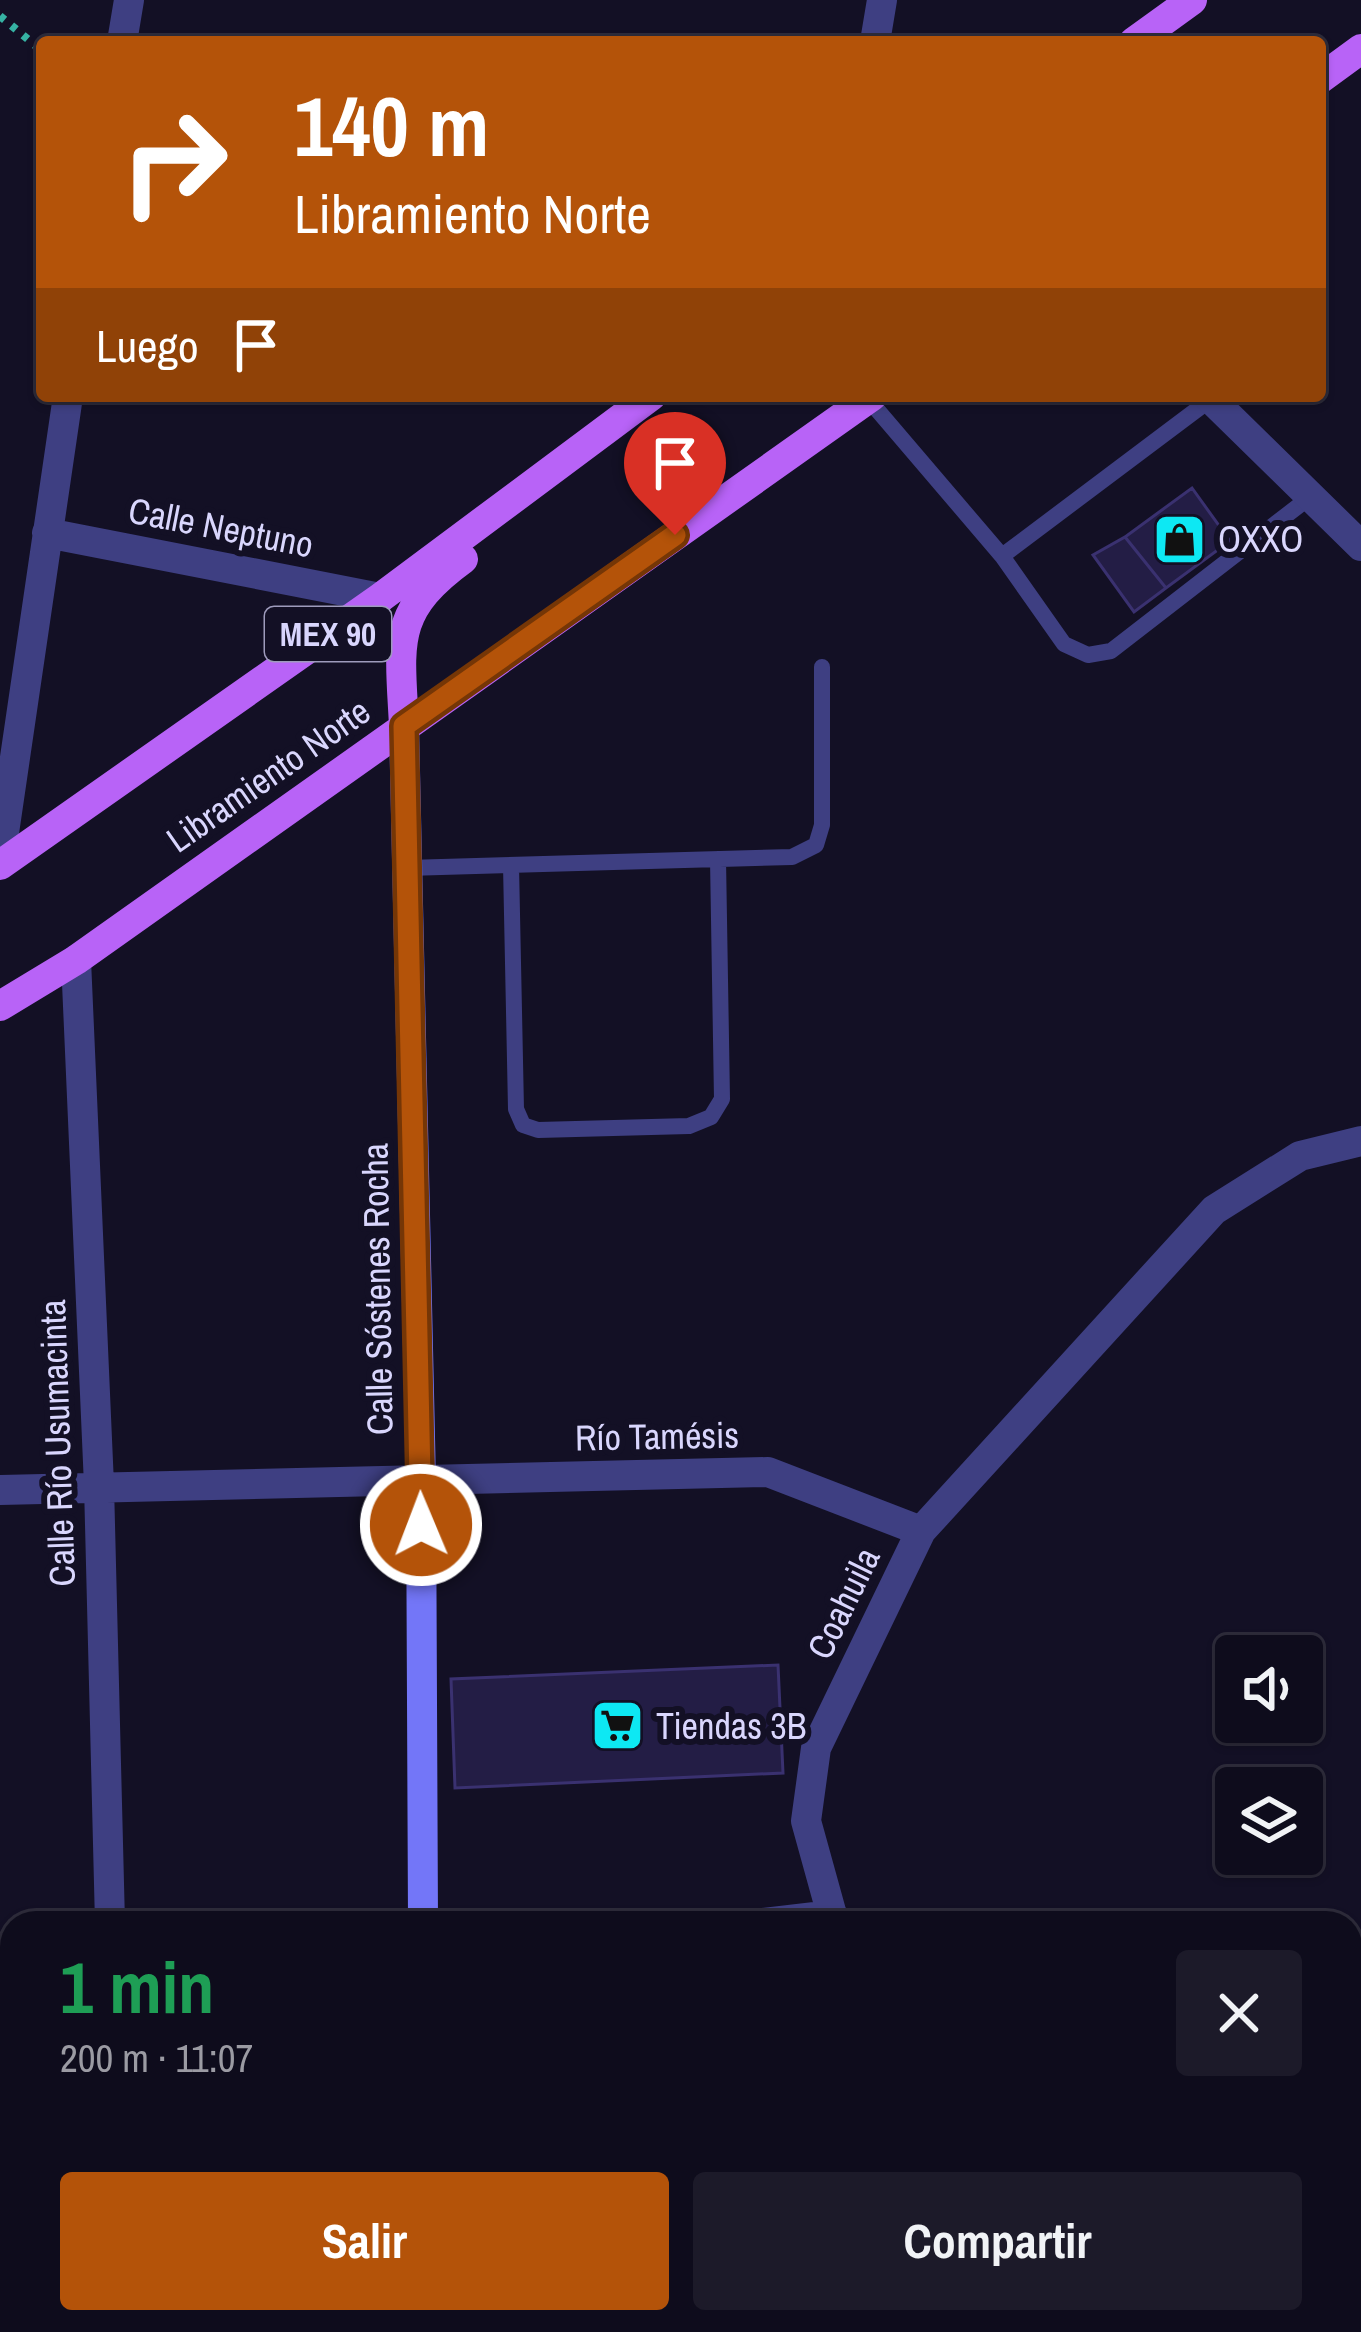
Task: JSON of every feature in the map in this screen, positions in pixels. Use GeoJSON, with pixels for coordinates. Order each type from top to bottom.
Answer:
{"type":"FeatureCollection","features":[{"type":"Feature","properties":{"kind":"main road"},"geometry":{"type":"LineString","coordinates":[[1142,36],[1192,0]]}},
{"type":"Feature","properties":{"kind":"main road"},"geometry":{"type":"LineString","coordinates":[[1326,75],[1361,50]]}},
{"type":"Feature","properties":{"kind":"main road","name":"MEX 90"},"geometry":{"type":"LineString","coordinates":[[0,862],[380,598],[643,402]]}},
{"type":"Feature","properties":{"kind":"main road","name":"Libramiento Norte"},"geometry":{"type":"LineString","coordinates":[[0,1006],[76,960],[863,402]]}},
{"type":"Feature","properties":{"kind":"main road"},"geometry":{"type":"LineString","coordinates":[[404,726],[399,642],[415,602],[447,571],[608,454],[613,424]]}},
{"type":"Feature","properties":{"kind":"street"},"geometry":{"type":"LineString","coordinates":[[123,36],[129,0]]}},
{"type":"Feature","properties":{"kind":"street"},"geometry":{"type":"LineString","coordinates":[[875,36],[882,0]]}},
{"type":"Feature","properties":{"kind":"street"},"geometry":{"type":"LineString","coordinates":[[0,862],[67,402]]}},
{"type":"Feature","properties":{"kind":"street"},"geometry":{"type":"LineString","coordinates":[[1215,402],[1361,546]]}},
{"type":"Feature","properties":{"kind":"street","name":"Calle Neptuno"},"geometry":{"type":"LineString","coordinates":[[47,532],[380,598]]}},
{"type":"Feature","properties":{"kind":"street","name":"Calle Sóstenes Rocha"},"geometry":{"type":"LineString","coordinates":[[404,726],[421,1481],[423,1911]]}},
{"type":"Feature","properties":{"kind":"street","name":"Calle Río Usumacinta"},"geometry":{"type":"LineString","coordinates":[[76,960],[99,1485],[110,1911]]}},
{"type":"Feature","properties":{"kind":"street"},"geometry":{"type":"LineString","coordinates":[[921,1532],[1214,1210],[1300,1156],[1361,1141]]}},
{"type":"Feature","properties":{"kind":"street","name":"Río Tamésis"},"geometry":{"type":"LineString","coordinates":[[0,1490],[768,1472],[921,1532]]}},
{"type":"Feature","properties":{"kind":"street","name":"Coahuila"},"geometry":{"type":"LineString","coordinates":[[834,1911],[806,1821],[816,1748],[921,1532]]}},
{"type":"Feature","properties":{"kind":"lane"},"geometry":{"type":"LineString","coordinates":[[874,402],[1002,556],[1064,644],[1088,656],[1111,651],[1310,496]]}},
{"type":"Feature","properties":{"kind":"lane"},"geometry":{"type":"LineString","coordinates":[[1002,556],[1203,402]]}},
{"type":"Feature","properties":{"kind":"lane"},"geometry":{"type":"LineString","coordinates":[[407,868],[792,857],[816,845],[822,825],[822,667]]}},
{"type":"Feature","properties":{"kind":"lane"},"geometry":{"type":"LineString","coordinates":[[511,865],[516,1109],[523,1125],[538,1130],[689,1126],[711,1117],[722,1099],[718,859]]}},
{"type":"Feature","properties":{"kind":"path"},"geometry":{"type":"LineString","coordinates":[[0,16],[36,47]]}},
{"type":"Feature","properties":{"kind":"building"},"geometry":{"type":"Polygon","coordinates":[[[1192,488],[1230,541],[1166,588],[1125,537],[1192,488]]]}},
{"type":"Feature","properties":{"kind":"building"},"geometry":{"type":"Polygon","coordinates":[[[1125,537],[1166,588],[1134,612],[1093,555],[1125,537]]]}},
{"type":"Feature","properties":{"kind":"building","name":"Tiendas 3B"},"geometry":{"type":"Polygon","coordinates":[[[778,1665],[783,1773],[455,1788],[451,1679],[778,1665]]]}},
{"type":"Feature","properties":{"kind":"place","name":"OXXO"},"geometry":{"type":"Point","coordinates":[1179,539]}},
{"type":"Feature","properties":{"kind":"place","name":"Tiendas 3B"},"geometry":{"type":"Point","coordinates":[617,1726]}},
{"type":"Feature","properties":{"kind":"route"},"geometry":{"type":"LineString","coordinates":[[421,1525],[404,726],[675,535]]}}]}
